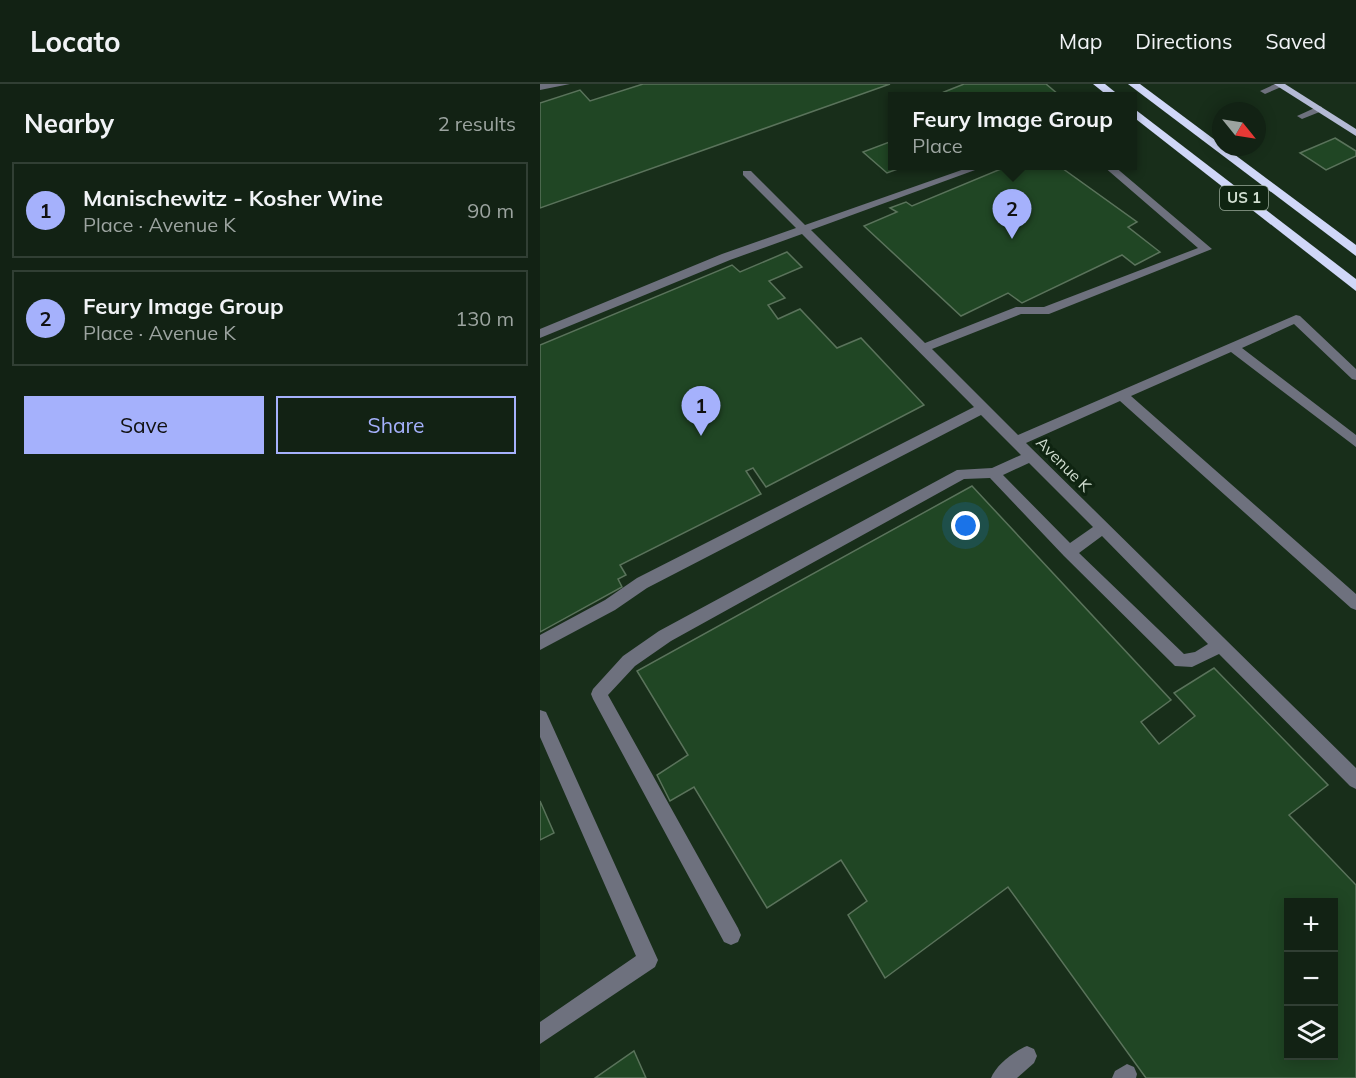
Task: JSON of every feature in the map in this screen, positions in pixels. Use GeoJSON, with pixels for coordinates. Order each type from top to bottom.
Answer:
{"type":"FeatureCollection","features":[{"type":"Feature","properties":{"kind":"highway"},"geometry":{"type":"LineString","coordinates":[[1133,84],[1356,252]]}},
{"type":"Feature","properties":{"kind":"highway","name":"US 1"},"geometry":{"type":"LineString","coordinates":[[1137,114],[1356,286]]}},
{"type":"Feature","properties":{"kind":"main road"},"geometry":{"type":"LineString","coordinates":[[1280,84],[1356,133]]}},
{"type":"Feature","properties":{"kind":"street"},"geometry":{"type":"LineString","coordinates":[[540,87],[565,84]]}},
{"type":"Feature","properties":{"kind":"street"},"geometry":{"type":"LineString","coordinates":[[1265,90],[1280,84]]}},
{"type":"Feature","properties":{"kind":"street"},"geometry":{"type":"LineString","coordinates":[[1302,116],[1319,110]]}},
{"type":"Feature","properties":{"kind":"street"},"geometry":{"type":"LineString","coordinates":[[540,334],[726,257],[968,170]]}},
{"type":"Feature","properties":{"kind":"street"},"geometry":{"type":"LineString","coordinates":[[923,348],[1020,310],[1045,311],[1206,249],[1114,170]]}},
{"type":"Feature","properties":{"kind":"street","name":"Avenue K"},"geometry":{"type":"LineString","coordinates":[[747,173],[1356,780]]}},
{"type":"Feature","properties":{"kind":"street"},"geometry":{"type":"LineString","coordinates":[[1017,441],[1296,319],[1356,376]]}},
{"type":"Feature","properties":{"kind":"street"},"geometry":{"type":"LineString","coordinates":[[1233,346],[1356,442]]}},
{"type":"Feature","properties":{"kind":"street"},"geometry":{"type":"LineString","coordinates":[[1122,396],[1356,603]]}},
{"type":"Feature","properties":{"kind":"street"},"geometry":{"type":"LineString","coordinates":[[540,643],[610,606],[642,583],[983,408]]}},
{"type":"Feature","properties":{"kind":"street"},"geometry":{"type":"LineString","coordinates":[[731,935],[599,694],[629,661],[665,636],[962,474],[993,472],[1032,456]]}},
{"type":"Feature","properties":{"kind":"street"},"geometry":{"type":"LineString","coordinates":[[993,472],[1069,552],[1181,661],[1192,662],[1202,658],[1220,644]]}},
{"type":"Feature","properties":{"kind":"street"},"geometry":{"type":"LineString","coordinates":[[1069,552],[1103,528]]}},
{"type":"Feature","properties":{"kind":"street"},"geometry":{"type":"LineString","coordinates":[[540,718],[648,960],[540,1034]]}},
{"type":"Feature","properties":{"kind":"street"},"geometry":{"type":"LineString","coordinates":[[1001,1078],[1027,1056]]}},
{"type":"Feature","properties":{"kind":"building"},"geometry":{"type":"Polygon","coordinates":[[[643,84],[890,84],[540,208],[540,103],[580,90],[590,101],[643,84]]]}},
{"type":"Feature","properties":{"kind":"building"},"geometry":{"type":"Polygon","coordinates":[[[964,84],[1046,84],[1055,92],[944,92],[964,84]]]}},
{"type":"Feature","properties":{"kind":"building"},"geometry":{"type":"Polygon","coordinates":[[[1335,138],[1356,151],[1356,156],[1326,170],[1300,153],[1335,138]]]}},
{"type":"Feature","properties":{"kind":"building"},"geometry":{"type":"Polygon","coordinates":[[[888,143],[888,170],[895,170],[887,173],[863,152],[888,143]]]}},
{"type":"Feature","properties":{"kind":"building"},"geometry":{"type":"Polygon","coordinates":[[[998,170],[1065,170],[1137,222],[1128,227],[1160,252],[1135,265],[1122,255],[1022,303],[1008,293],[961,316],[864,226],[897,212],[890,208],[906,202],[912,206],[998,170]]]}},
{"type":"Feature","properties":{"kind":"building"},"geometry":{"type":"Polygon","coordinates":[[[787,252],[802,267],[769,281],[785,298],[768,305],[778,319],[800,309],[837,348],[861,338],[924,405],[766,487],[753,468],[746,471],[761,494],[620,565],[626,575],[618,579],[622,587],[540,632],[540,345],[732,265],[740,272],[787,252]]]}},
{"type":"Feature","properties":{"kind":"building"},"geometry":{"type":"Polygon","coordinates":[[[972,486],[1171,700],[1141,722],[1159,744],[1195,716],[1174,693],[1214,668],[1328,785],[1289,815],[1356,885],[1356,1078],[1146,1078],[1008,887],[885,978],[848,915],[867,901],[841,860],[767,908],[694,787],[670,801],[657,775],[688,755],[637,671],[972,486]]]}},
{"type":"Feature","properties":{"kind":"building"},"geometry":{"type":"Polygon","coordinates":[[[540,801],[554,833],[540,840],[540,801]]]}},
{"type":"Feature","properties":{"kind":"building"},"geometry":{"type":"Polygon","coordinates":[[[634,1051],[646,1078],[595,1078],[634,1051]]]}},
{"type":"Feature","properties":{"kind":"place","name":"Feury Image Group"},"geometry":{"type":"Point","coordinates":[1012,239]}},
{"type":"Feature","properties":{"kind":"place","name":"Manischewitz - Kosher Wine"},"geometry":{"type":"Point","coordinates":[701,436]}}]}
